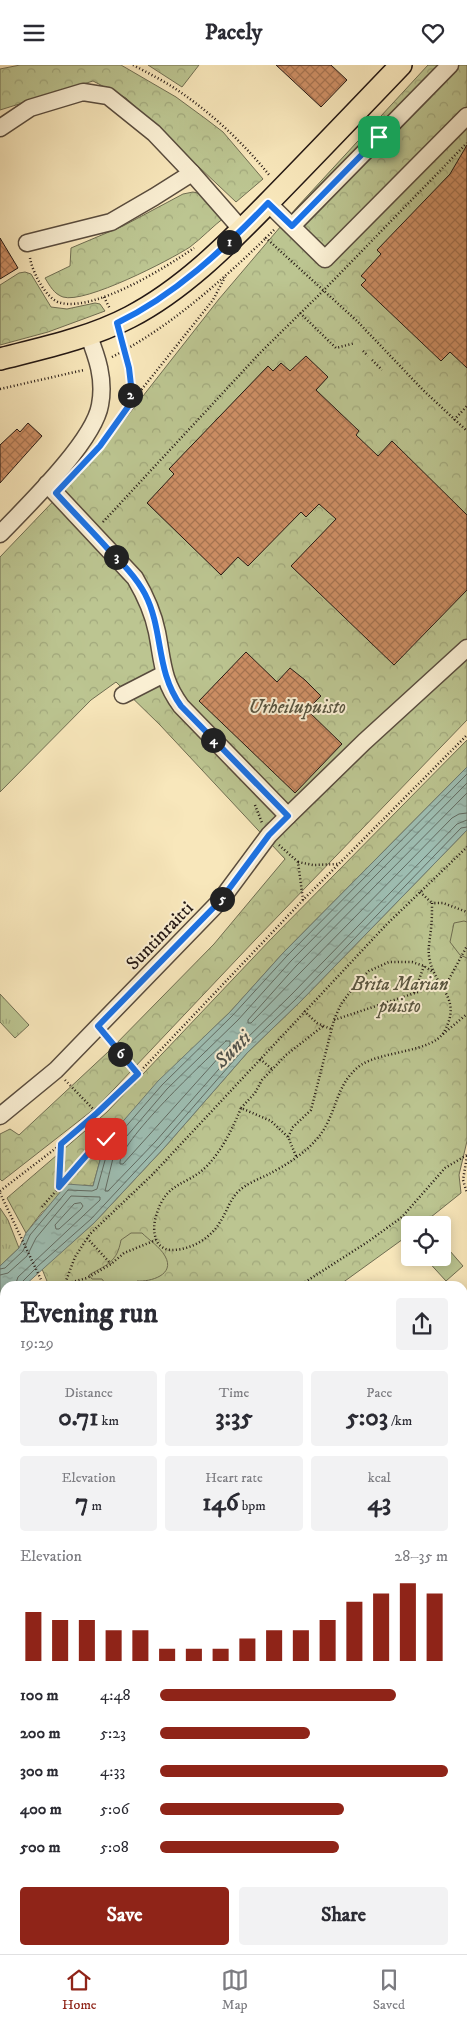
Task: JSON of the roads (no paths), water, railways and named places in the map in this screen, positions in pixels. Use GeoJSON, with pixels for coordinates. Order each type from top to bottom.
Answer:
{"type":"FeatureCollection","features":[{"type":"Feature","properties":{"kind":"main road"},"geometry":{"type":"LineString","coordinates":[[0,359],[88,334],[117,323],[165,294],[204,264],[242,230],[401,65]]}},
{"type":"Feature","properties":{"kind":"street"},"geometry":{"type":"LineString","coordinates":[[292,226],[450,65]]}},
{"type":"Feature","properties":{"kind":"street"},"geometry":{"type":"LineString","coordinates":[[0,128],[30,108],[83,92],[108,96],[154,133],[242,230]]}},
{"type":"Feature","properties":{"kind":"street"},"geometry":{"type":"LineString","coordinates":[[275,196],[292,226],[325,259],[467,116]]}},
{"type":"Feature","properties":{"kind":"street"},"geometry":{"type":"LineString","coordinates":[[27,243],[111,222],[192,173]]}},
{"type":"Feature","properties":{"kind":"street"},"geometry":{"type":"LineString","coordinates":[[0,534],[88,435],[96,419],[100,404],[101,377],[99,364],[88,334]]}},
{"type":"Feature","properties":{"kind":"street"},"geometry":{"type":"LineString","coordinates":[[47,483],[135,578],[145,595],[152,615],[164,674],[172,693],[190,717],[288,816]]}},
{"type":"Feature","properties":{"kind":"street","name":"Suntinraitti"},"geometry":{"type":"LineString","coordinates":[[0,1116],[56,1070],[220,901],[269,835],[364,742],[467,648]]}},
{"type":"Feature","properties":{"kind":"street"},"geometry":{"type":"LineString","coordinates":[[123,695],[164,674]]}},
{"type":"Feature","properties":{"kind":"water","name":"Sunti"},"geometry":{"type":"Polygon","coordinates":[[[467,767],[467,830],[300,1002],[247,1053],[164,1148],[94,1223],[30,1281],[0,1281],[0,1266],[19,1248],[26,1233],[67,1184],[93,1186],[105,1142],[158,1081],[230,1012],[283,953],[467,767]]]}},
{"type":"Feature","properties":{"kind":"park label","name":"Urheilupuisto"},"geometry":{"type":"Point","coordinates":[297,706]}},
{"type":"Feature","properties":{"kind":"park label","name":"Brita Marian puisto"},"geometry":{"type":"Point","coordinates":[400,994]}}]}
